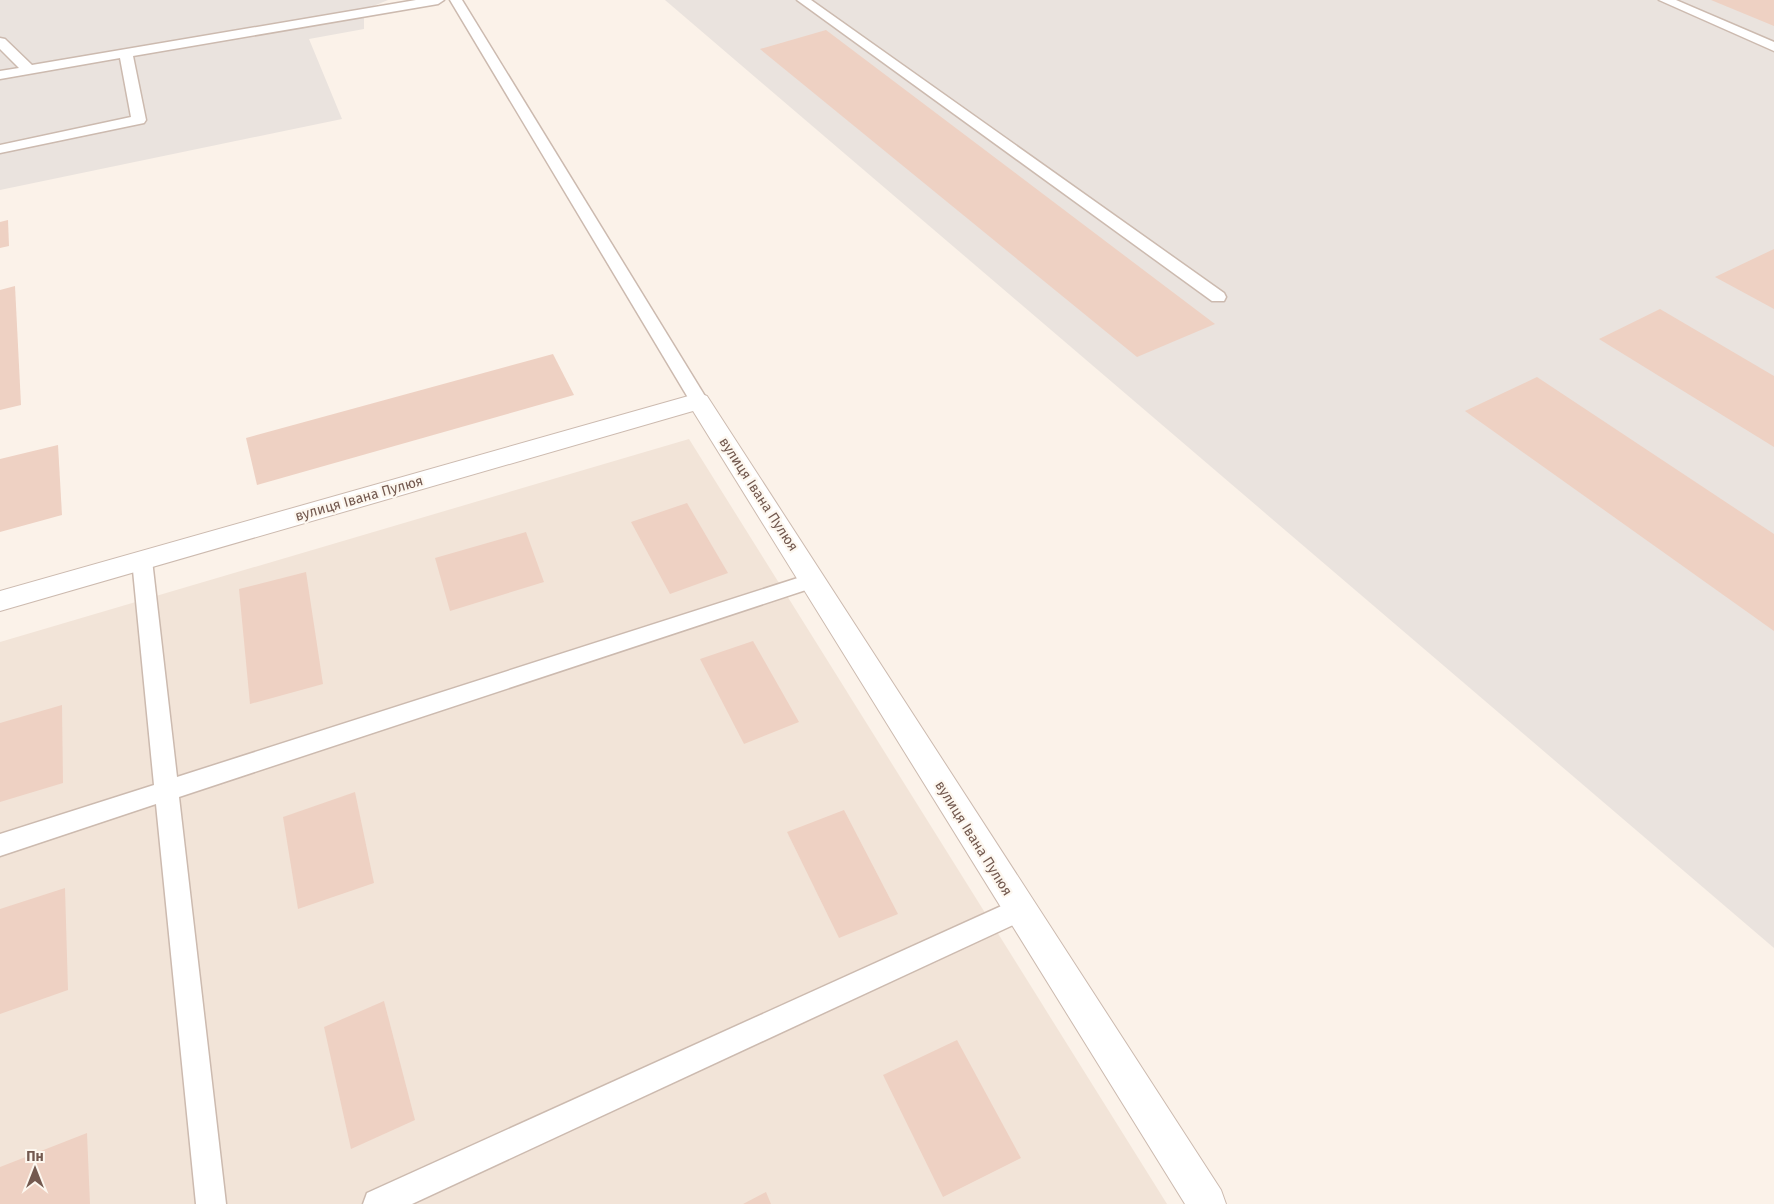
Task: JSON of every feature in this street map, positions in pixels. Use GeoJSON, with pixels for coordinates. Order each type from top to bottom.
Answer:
{"type":"FeatureCollection","features":[{"type":"Feature","properties":{"kind":"street","name":"вулиця Івана Пулюя"},"geometry":{"type":"LineString","coordinates":[[0,601],[699,401],[814,580],[1019,910],[1206,1204]]}},
{"type":"Feature","properties":{"kind":"lane"},"geometry":{"type":"LineString","coordinates":[[349,0],[357,14]]}},
{"type":"Feature","properties":{"kind":"lane"},"geometry":{"type":"LineString","coordinates":[[0,75],[438,0]]}},
{"type":"Feature","properties":{"kind":"lane"},"geometry":{"type":"LineString","coordinates":[[456,0],[699,401]]}},
{"type":"Feature","properties":{"kind":"lane"},"geometry":{"type":"LineString","coordinates":[[803,0],[1218,296]]}},
{"type":"Feature","properties":{"kind":"lane"},"geometry":{"type":"LineString","coordinates":[[1665,0],[1774,47]]}},
{"type":"Feature","properties":{"kind":"lane"},"geometry":{"type":"LineString","coordinates":[[0,42],[29,70]]}},
{"type":"Feature","properties":{"kind":"lane"},"geometry":{"type":"LineString","coordinates":[[0,149],[139,120],[126,54]]}},
{"type":"Feature","properties":{"kind":"lane"},"geometry":{"type":"LineString","coordinates":[[142,560],[211,1204]]}},
{"type":"Feature","properties":{"kind":"lane"},"geometry":{"type":"LineString","coordinates":[[0,845],[814,580]]}},
{"type":"Feature","properties":{"kind":"lane"},"geometry":{"type":"LineString","coordinates":[[378,1204],[1019,910]]}},
{"type":"Feature","properties":{"kind":"shaded area"},"geometry":{"type":"Polygon","coordinates":[[[0,0],[388,0],[364,10],[364,29],[309,39],[342,119],[0,190],[0,0]]]}},
{"type":"Feature","properties":{"kind":"shaded area"},"geometry":{"type":"Polygon","coordinates":[[[665,0],[1774,0],[1774,948],[665,0]]]}},
{"type":"Feature","properties":{"kind":"shaded area"},"geometry":{"type":"Polygon","coordinates":[[[689,439],[1167,1204],[0,1204],[0,642],[689,439]]]}},
{"type":"Feature","properties":{"kind":"building"},"geometry":{"type":"Polygon","coordinates":[[[1711,0],[1774,0],[1774,26],[1711,0]]]}},
{"type":"Feature","properties":{"kind":"building"},"geometry":{"type":"Polygon","coordinates":[[[826,30],[1215,324],[1137,357],[760,49],[826,30]]]}},
{"type":"Feature","properties":{"kind":"building"},"geometry":{"type":"Polygon","coordinates":[[[8,220],[9,246],[0,248],[0,222],[8,220]]]}},
{"type":"Feature","properties":{"kind":"building"},"geometry":{"type":"Polygon","coordinates":[[[1774,249],[1774,309],[1715,277],[1774,249]]]}},
{"type":"Feature","properties":{"kind":"building"},"geometry":{"type":"Polygon","coordinates":[[[15,286],[21,405],[0,410],[0,290],[15,286]]]}},
{"type":"Feature","properties":{"kind":"building"},"geometry":{"type":"Polygon","coordinates":[[[1660,309],[1774,376],[1774,447],[1599,339],[1660,309]]]}},
{"type":"Feature","properties":{"kind":"building"},"geometry":{"type":"Polygon","coordinates":[[[553,354],[574,395],[257,485],[246,438],[553,354]]]}},
{"type":"Feature","properties":{"kind":"building"},"geometry":{"type":"Polygon","coordinates":[[[1537,377],[1774,534],[1774,631],[1465,411],[1537,377]]]}},
{"type":"Feature","properties":{"kind":"building"},"geometry":{"type":"Polygon","coordinates":[[[58,445],[62,515],[0,532],[0,459],[58,445]]]}},
{"type":"Feature","properties":{"kind":"building"},"geometry":{"type":"Polygon","coordinates":[[[687,503],[728,573],[670,594],[631,522],[687,503]]]}},
{"type":"Feature","properties":{"kind":"building"},"geometry":{"type":"Polygon","coordinates":[[[526,532],[544,582],[450,611],[435,558],[526,532]]]}},
{"type":"Feature","properties":{"kind":"building"},"geometry":{"type":"Polygon","coordinates":[[[306,572],[323,684],[250,704],[239,589],[306,572]]]}},
{"type":"Feature","properties":{"kind":"building"},"geometry":{"type":"Polygon","coordinates":[[[753,641],[799,722],[744,744],[700,659],[753,641]]]}},
{"type":"Feature","properties":{"kind":"building"},"geometry":{"type":"Polygon","coordinates":[[[62,705],[63,783],[0,802],[0,723],[62,705]]]}},
{"type":"Feature","properties":{"kind":"building"},"geometry":{"type":"Polygon","coordinates":[[[355,792],[374,883],[298,909],[283,817],[355,792]]]}},
{"type":"Feature","properties":{"kind":"building"},"geometry":{"type":"Polygon","coordinates":[[[844,810],[898,914],[839,938],[787,832],[844,810]]]}},
{"type":"Feature","properties":{"kind":"building"},"geometry":{"type":"Polygon","coordinates":[[[65,888],[68,990],[0,1014],[0,909],[65,888]]]}},
{"type":"Feature","properties":{"kind":"building"},"geometry":{"type":"Polygon","coordinates":[[[384,1001],[415,1120],[351,1149],[324,1027],[384,1001]]]}},
{"type":"Feature","properties":{"kind":"building"},"geometry":{"type":"Polygon","coordinates":[[[957,1040],[1021,1158],[943,1197],[883,1075],[957,1040]]]}},
{"type":"Feature","properties":{"kind":"building"},"geometry":{"type":"Polygon","coordinates":[[[87,1133],[90,1204],[0,1204],[0,1167],[87,1133]]]}},
{"type":"Feature","properties":{"kind":"building"},"geometry":{"type":"Polygon","coordinates":[[[766,1192],[771,1204],[743,1204],[766,1192]]]}}]}
